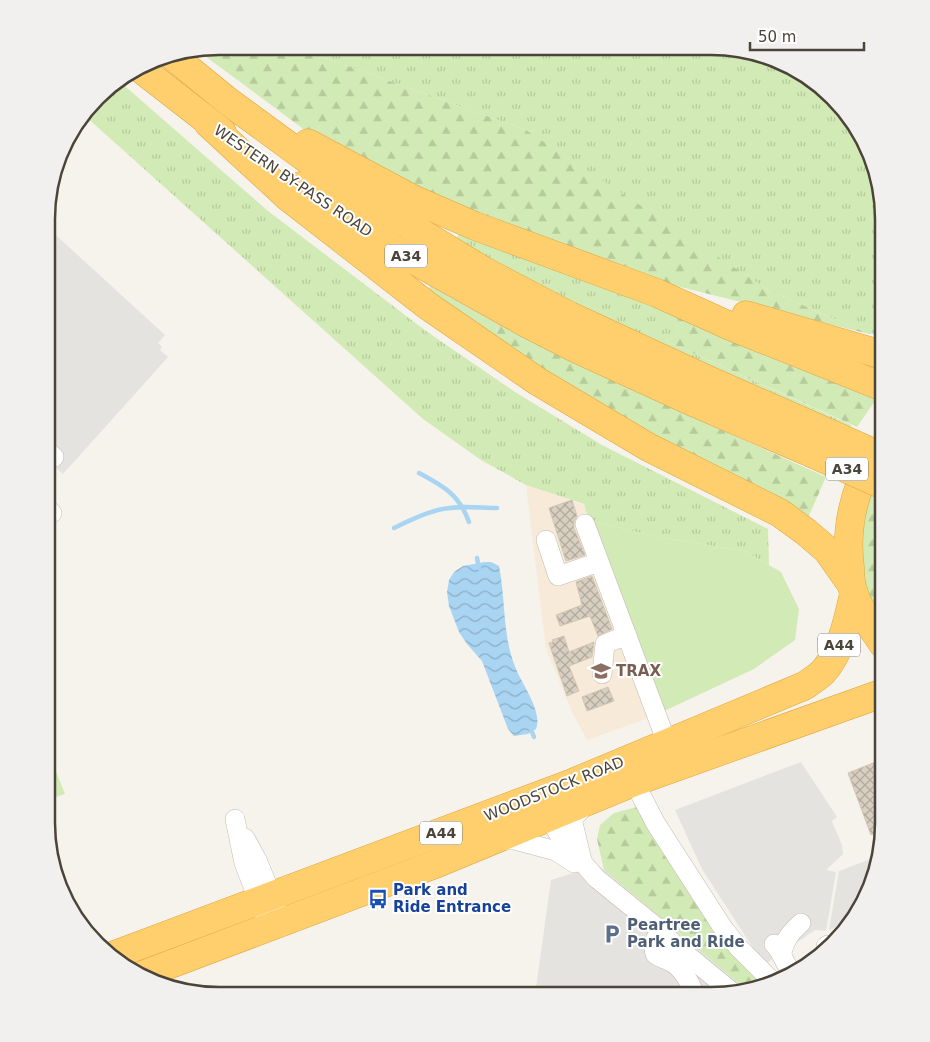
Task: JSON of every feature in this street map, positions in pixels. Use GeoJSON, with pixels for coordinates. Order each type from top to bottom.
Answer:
{"type":"FeatureCollection","features":[{"type":"Feature","properties":{"kind":"highway","name":"WESTERN BY-PASS ROAD"},"geometry":{"type":"LineString","coordinates":[[178,61],[229,102],[341,184],[484,271],[570,316],[700,391]]}},
{"type":"Feature","properties":{"kind":"highway","name":"WESTERN BY-PASS ROAD"},"geometry":{"type":"LineString","coordinates":[[146,72],[208,123],[394,249],[577,349],[700,391]]}},
{"type":"Feature","properties":{"kind":"highway"},"geometry":{"type":"LineString","coordinates":[[229,102],[413,199],[475,226],[657,293],[730,326],[875,384]]}},
{"type":"Feature","properties":{"kind":"highway"},"geometry":{"type":"LineString","coordinates":[[208,123],[288,197],[428,306],[537,381],[648,447],[780,513],[806,532],[827,550],[852,588],[866,620],[875,633]]}},
{"type":"Feature","properties":{"kind":"highway"},"geometry":{"type":"LineString","coordinates":[[657,293],[728,310],[875,353]]}},
{"type":"Feature","properties":{"kind":"highway","name":"A34"},"geometry":{"type":"LineString","coordinates":[[700,391],[828,433],[875,454]]}},
{"type":"Feature","properties":{"kind":"highway","name":"A34"},"geometry":{"type":"LineString","coordinates":[[700,391],[810,453],[875,481]]}},
{"type":"Feature","properties":{"kind":"highway"},"geometry":{"type":"LineString","coordinates":[[852,588],[849,558],[852,511],[858,490],[875,456]]}},
{"type":"Feature","properties":{"kind":"highway","name":"WOODSTOCK ROAD"},"geometry":{"type":"LineString","coordinates":[[119,953],[347,868],[541,807],[581,792],[667,743],[804,686],[822,673],[833,659],[844,633],[852,588]]}},
{"type":"Feature","properties":{"kind":"highway","name":"WOODSTOCK ROAD"},"geometry":{"type":"LineString","coordinates":[[581,792],[634,782],[875,696]]}},
{"type":"Feature","properties":{"kind":"highway","name":"A44"},"geometry":{"type":"LineString","coordinates":[[151,972],[494,840],[541,807]]}},
{"type":"Feature","properties":{"kind":"street"},"geometry":{"type":"LineString","coordinates":[[584,524],[667,743]]}},
{"type":"Feature","properties":{"kind":"street"},"geometry":{"type":"LineString","coordinates":[[546,540],[558,576],[599,562]]}},
{"type":"Feature","properties":{"kind":"street"},"geometry":{"type":"LineString","coordinates":[[602,674],[605,644],[626,634]]}},
{"type":"Feature","properties":{"kind":"street"},"geometry":{"type":"LineString","coordinates":[[634,782],[656,824],[723,928],[739,948],[768,977]]}},
{"type":"Feature","properties":{"kind":"street"},"geometry":{"type":"LineString","coordinates":[[347,868],[376,850],[530,790],[581,792],[572,819],[583,863]]}},
{"type":"Feature","properties":{"kind":"street"},"geometry":{"type":"LineString","coordinates":[[541,807],[562,839],[596,878]]}},
{"type":"Feature","properties":{"kind":"street"},"geometry":{"type":"LineString","coordinates":[[494,840],[516,840],[556,851],[596,878],[725,987]]}},
{"type":"Feature","properties":{"kind":"street"},"geometry":{"type":"LineString","coordinates":[[172,964],[269,936],[400,887],[433,865]]}},
{"type":"Feature","properties":{"kind":"street"},"geometry":{"type":"LineString","coordinates":[[265,899],[276,925]]}},
{"type":"Feature","properties":{"kind":"street"},"geometry":{"type":"LineString","coordinates":[[789,967],[777,948],[784,943],[789,934],[801,923]]}},
{"type":"Feature","properties":{"kind":"street"},"geometry":{"type":"LineString","coordinates":[[660,930],[653,944],[654,954],[690,987]]}},
{"type":"Feature","properties":{"kind":"shaded area"},"geometry":{"type":"Polygon","coordinates":[[[55,234],[165,335],[158,343],[162,347],[160,350],[168,357],[63,474],[55,467],[55,234]]]}},
{"type":"Feature","properties":{"kind":"shaded area"},"geometry":{"type":"Polygon","coordinates":[[[526,485],[584,505],[657,715],[587,740],[573,714],[546,649],[526,485]]]}},
{"type":"Feature","properties":{"kind":"shaded area"},"geometry":{"type":"Polygon","coordinates":[[[801,762],[837,817],[832,821],[842,845],[843,854],[826,870],[836,872],[826,931],[815,930],[764,965],[702,869],[675,810],[801,762]]]}},
{"type":"Feature","properties":{"kind":"shaded area"},"geometry":{"type":"Polygon","coordinates":[[[871,859],[863,886],[853,905],[838,926],[829,930],[839,871],[871,859]]]}},
{"type":"Feature","properties":{"kind":"shaded area","name":"Peartree Park and Ride"},"geometry":{"type":"Polygon","coordinates":[[[598,865],[740,984],[722,987],[536,987],[551,880],[598,865]]]}},
{"type":"Feature","properties":{"kind":"green space"},"geometry":{"type":"Polygon","coordinates":[[[317,55],[711,55],[732,56],[774,67],[784,72],[811,89],[841,119],[858,146],[866,166],[875,208],[875,334],[869,334],[768,290],[617,192],[526,130],[317,55]]]}},
{"type":"Feature","properties":{"kind":"green space"},"geometry":{"type":"Polygon","coordinates":[[[317,55],[526,130],[768,290],[869,334],[632,275],[441,198],[306,131],[205,56],[317,55]]]}},
{"type":"Feature","properties":{"kind":"green space"},"geometry":{"type":"Polygon","coordinates":[[[124,86],[268,211],[426,331],[515,392],[602,445],[768,529],[769,565],[744,551],[653,536],[589,520],[584,504],[526,485],[481,460],[423,419],[89,120],[96,111],[124,86]]]}},
{"type":"Feature","properties":{"kind":"green space"},"geometry":{"type":"Polygon","coordinates":[[[462,229],[534,256],[675,316],[683,326],[675,337],[666,341],[851,425],[850,429],[680,358],[455,241],[462,229]]]}},
{"type":"Feature","properties":{"kind":"green space"},"geometry":{"type":"Polygon","coordinates":[[[430,286],[496,323],[497,336],[491,339],[426,294],[430,286]]]}},
{"type":"Feature","properties":{"kind":"green space"},"geometry":{"type":"Polygon","coordinates":[[[675,316],[875,397],[875,401],[857,427],[666,341],[675,337],[683,326],[675,316]]]}},
{"type":"Feature","properties":{"kind":"green space"},"geometry":{"type":"Polygon","coordinates":[[[496,323],[706,423],[826,477],[808,518],[712,470],[491,339],[497,336],[496,323]]]}},
{"type":"Feature","properties":{"kind":"green space"},"geometry":{"type":"Polygon","coordinates":[[[868,494],[875,497],[875,607],[862,573],[861,543],[868,494]]]}},
{"type":"Feature","properties":{"kind":"green space"},"geometry":{"type":"Polygon","coordinates":[[[589,520],[653,536],[744,551],[781,572],[799,609],[795,640],[754,669],[662,712],[589,520]]]}},
{"type":"Feature","properties":{"kind":"green space"},"geometry":{"type":"Polygon","coordinates":[[[55,769],[65,794],[55,797],[55,769]]]}},
{"type":"Feature","properties":{"kind":"green space"},"geometry":{"type":"Polygon","coordinates":[[[644,805],[702,897],[775,973],[740,984],[604,870],[597,839],[600,825],[614,813],[644,805]]]}},
{"type":"Feature","properties":{"kind":"water"},"geometry":{"type":"Polygon","coordinates":[[[491,562],[499,566],[508,644],[516,669],[531,698],[537,715],[536,729],[528,734],[514,736],[508,729],[482,661],[459,632],[449,606],[447,592],[449,580],[454,572],[463,566],[491,562]]]}},
{"type":"Feature","properties":{"kind":"building"},"geometry":{"type":"Polygon","coordinates":[[[572,500],[577,516],[574,528],[585,555],[566,561],[549,508],[572,500]]]}},
{"type":"Feature","properties":{"kind":"building"},"geometry":{"type":"Polygon","coordinates":[[[592,576],[612,629],[598,636],[590,616],[560,626],[556,615],[582,605],[576,582],[592,576]]]}},
{"type":"Feature","properties":{"kind":"building"},"geometry":{"type":"Polygon","coordinates":[[[564,636],[569,652],[594,642],[592,657],[569,666],[579,691],[567,696],[549,643],[564,636]]]}},
{"type":"Feature","properties":{"kind":"building"},"geometry":{"type":"Polygon","coordinates":[[[608,687],[614,701],[587,711],[582,697],[608,687]]]}},
{"type":"Feature","properties":{"kind":"building"},"geometry":{"type":"Polygon","coordinates":[[[875,762],[875,833],[871,835],[848,773],[875,762]]]}},
{"type":"Feature","properties":{"kind":"waterway"},"geometry":{"type":"LineString","coordinates":[[419,473],[449,492],[460,504],[469,522]]}},
{"type":"Feature","properties":{"kind":"waterway"},"geometry":{"type":"LineString","coordinates":[[394,528],[445,508],[497,508]]}},
{"type":"Feature","properties":{"kind":"waterway"},"geometry":{"type":"LineString","coordinates":[[477,558],[479,568]]}},
{"type":"Feature","properties":{"kind":"waterway"},"geometry":{"type":"LineString","coordinates":[[530,727],[534,737]]}},
{"type":"Feature","properties":{"kind":"place","name":"TRAX"},"geometry":{"type":"Point","coordinates":[601,671]}},
{"type":"Feature","properties":{"kind":"place","name":"Park and Ride Entrance"},"geometry":{"type":"Point","coordinates":[378,899]}},
{"type":"Feature","properties":{"kind":"place","name":"Peartree Park and Ride"},"geometry":{"type":"Point","coordinates":[612,934]}}]}
